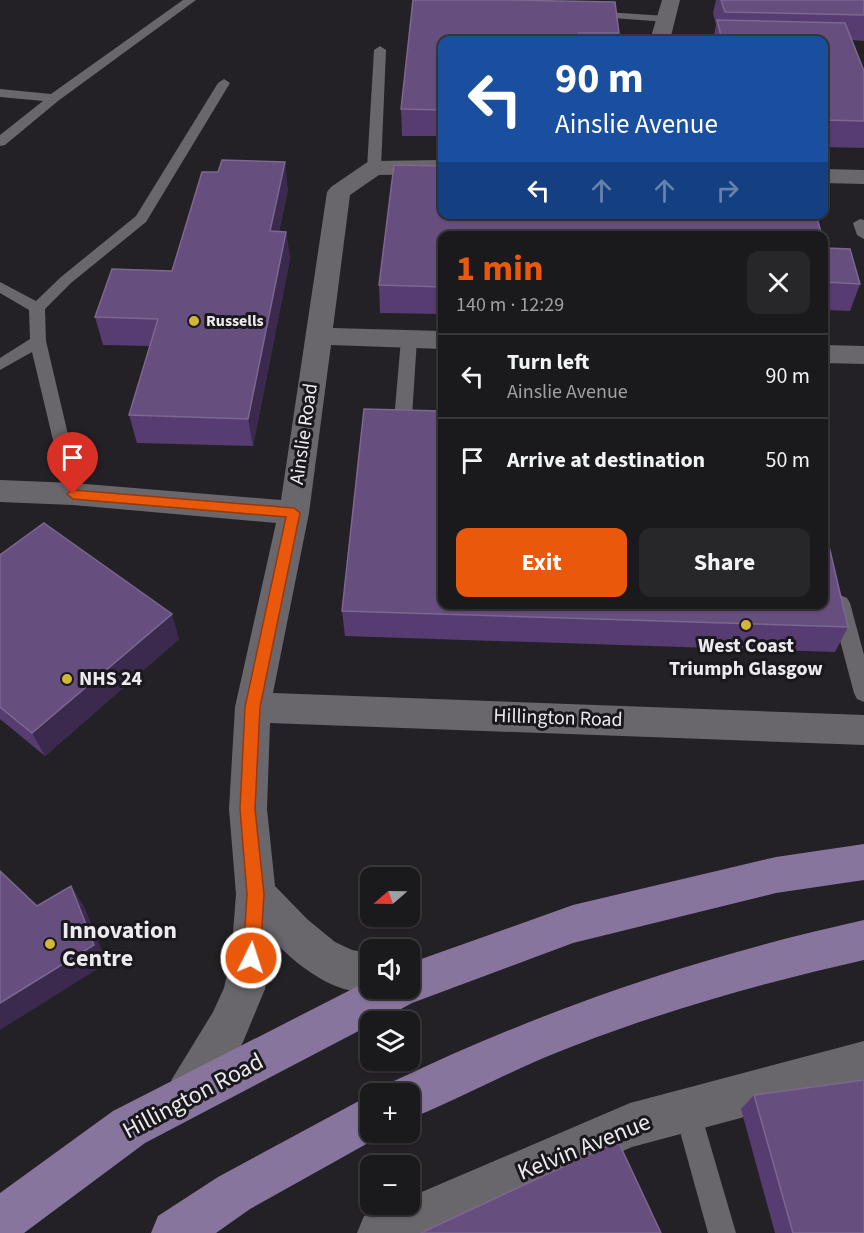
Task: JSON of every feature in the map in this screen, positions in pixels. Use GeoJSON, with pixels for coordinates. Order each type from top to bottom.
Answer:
{"type":"FeatureCollection","features":[{"type":"Feature","properties":{"kind":"main road","name":"Hillington Road"},"geometry":{"type":"LineString","coordinates":[[420,977],[573,924],[776,875],[864,862]]}},
{"type":"Feature","properties":{"kind":"main road"},"geometry":{"type":"LineString","coordinates":[[420,1092],[507,1050],[626,1004],[696,981],[770,961],[864,940]]}},
{"type":"Feature","properties":{"kind":"main road","name":"Hillington Road"},"geometry":{"type":"LineString","coordinates":[[0,1222],[129,1127],[375,999]]}},
{"type":"Feature","properties":{"kind":"main road"},"geometry":{"type":"LineString","coordinates":[[175,1233],[234,1193],[360,1123]]}},
{"type":"Feature","properties":{"kind":"street"},"geometry":{"type":"LineString","coordinates":[[661,36],[668,9]]}},
{"type":"Feature","properties":{"kind":"street"},"geometry":{"type":"LineString","coordinates":[[374,168],[438,167]]}},
{"type":"Feature","properties":{"kind":"street","name":"Ainslie Road"},"geometry":{"type":"LineString","coordinates":[[188,1095],[228,1027],[244,989],[251,958],[256,894],[248,809],[253,707],[294,513],[339,192],[374,168]]}},
{"type":"Feature","properties":{"kind":"street"},"geometry":{"type":"LineString","coordinates":[[828,176],[864,177]]}},
{"type":"Feature","properties":{"kind":"street"},"geometry":{"type":"LineString","coordinates":[[318,336],[438,340]]}},
{"type":"Feature","properties":{"kind":"street"},"geometry":{"type":"LineString","coordinates":[[828,354],[864,355]]}},
{"type":"Feature","properties":{"kind":"street"},"geometry":{"type":"LineString","coordinates":[[0,491],[73,494],[294,513]]}},
{"type":"Feature","properties":{"kind":"street","name":"Hillington Road"},"geometry":{"type":"LineString","coordinates":[[253,707],[864,730]]}},
{"type":"Feature","properties":{"kind":"street"},"geometry":{"type":"LineString","coordinates":[[256,894],[311,950],[331,963],[360,973]]}},
{"type":"Feature","properties":{"kind":"street","name":"Kelvin Avenue"},"geometry":{"type":"LineString","coordinates":[[381,1233],[630,1125],[864,1064]]}},
{"type":"Feature","properties":{"kind":"lane"},"geometry":{"type":"LineString","coordinates":[[0,142],[54,98],[190,0]]}},
{"type":"Feature","properties":{"kind":"lane"},"geometry":{"type":"LineString","coordinates":[[580,14],[627,15],[668,9]]}},
{"type":"Feature","properties":{"kind":"lane"},"geometry":{"type":"LineString","coordinates":[[374,168],[380,50]]}},
{"type":"Feature","properties":{"kind":"lane"},"geometry":{"type":"LineString","coordinates":[[73,494],[38,341],[37,308],[66,280],[141,219],[224,83]]}},
{"type":"Feature","properties":{"kind":"lane"},"geometry":{"type":"LineString","coordinates":[[0,93],[54,98]]}},
{"type":"Feature","properties":{"kind":"lane"},"geometry":{"type":"LineString","coordinates":[[0,287],[37,308]]}},
{"type":"Feature","properties":{"kind":"lane"},"geometry":{"type":"LineString","coordinates":[[402,432],[409,339]]}},
{"type":"Feature","properties":{"kind":"lane"},"geometry":{"type":"LineString","coordinates":[[0,365],[38,341]]}},
{"type":"Feature","properties":{"kind":"lane"},"geometry":{"type":"LineString","coordinates":[[835,583],[864,693]]}},
{"type":"Feature","properties":{"kind":"lane"},"geometry":{"type":"LineString","coordinates":[[687,1110],[722,1233]]}},
{"type":"Feature","properties":{"kind":"building"},"geometry":{"type":"Polygon","coordinates":[[[413,0],[615,2],[619,33],[579,33],[579,36],[438,36],[438,110],[401,109],[413,0]]]}},
{"type":"Feature","properties":{"kind":"building"},"geometry":{"type":"Polygon","coordinates":[[[721,0],[864,0],[864,15],[725,12],[721,0]]]}},
{"type":"Feature","properties":{"kind":"building"},"geometry":{"type":"Polygon","coordinates":[[[717,20],[845,23],[864,71],[864,121],[828,120],[828,36],[721,36],[717,20]]]}},
{"type":"Feature","properties":{"kind":"building","name":"Russells"},"geometry":{"type":"Polygon","coordinates":[[[222,160],[285,162],[270,231],[286,232],[248,419],[129,415],[158,319],[95,317],[112,269],[172,271],[202,172],[218,172],[222,160]]]}},
{"type":"Feature","properties":{"kind":"building"},"geometry":{"type":"Polygon","coordinates":[[[394,165],[438,166],[438,219],[817,219],[821,231],[438,231],[438,287],[379,285],[394,165]]]}},
{"type":"Feature","properties":{"kind":"building"},"geometry":{"type":"Polygon","coordinates":[[[828,248],[850,249],[860,284],[828,282],[828,248]]]}},
{"type":"Feature","properties":{"kind":"building"},"geometry":{"type":"Polygon","coordinates":[[[364,409],[438,411],[438,609],[828,609],[828,542],[848,627],[342,611],[364,409]]]}},
{"type":"Feature","properties":{"kind":"building","name":"NHS 24"},"geometry":{"type":"Polygon","coordinates":[[[44,523],[172,614],[32,733],[0,707],[0,555],[44,523]]]}},
{"type":"Feature","properties":{"kind":"building","name":"Innovation Centre"},"geometry":{"type":"Polygon","coordinates":[[[0,871],[37,906],[71,886],[94,945],[0,1003],[0,871]]]}},
{"type":"Feature","properties":{"kind":"building"},"geometry":{"type":"Polygon","coordinates":[[[864,1080],[864,1233],[793,1233],[754,1095],[864,1080]]]}},
{"type":"Feature","properties":{"kind":"building"},"geometry":{"type":"Polygon","coordinates":[[[618,1141],[661,1233],[421,1233],[618,1141]]]}},
{"type":"Feature","properties":{"kind":"place","name":"Russells"},"geometry":{"type":"Point","coordinates":[194,321]}},
{"type":"Feature","properties":{"kind":"place","name":"West Coast Triumph Glasgow"},"geometry":{"type":"Point","coordinates":[746,625]}},
{"type":"Feature","properties":{"kind":"place","name":"NHS 24"},"geometry":{"type":"Point","coordinates":[67,679]}},
{"type":"Feature","properties":{"kind":"place","name":"Innovation Centre"},"geometry":{"type":"Point","coordinates":[50,944]}},
{"type":"Feature","properties":{"kind":"route"},"geometry":{"type":"LineString","coordinates":[[73,494],[294,513],[253,707],[248,809],[256,894],[251,958]]}}]}
